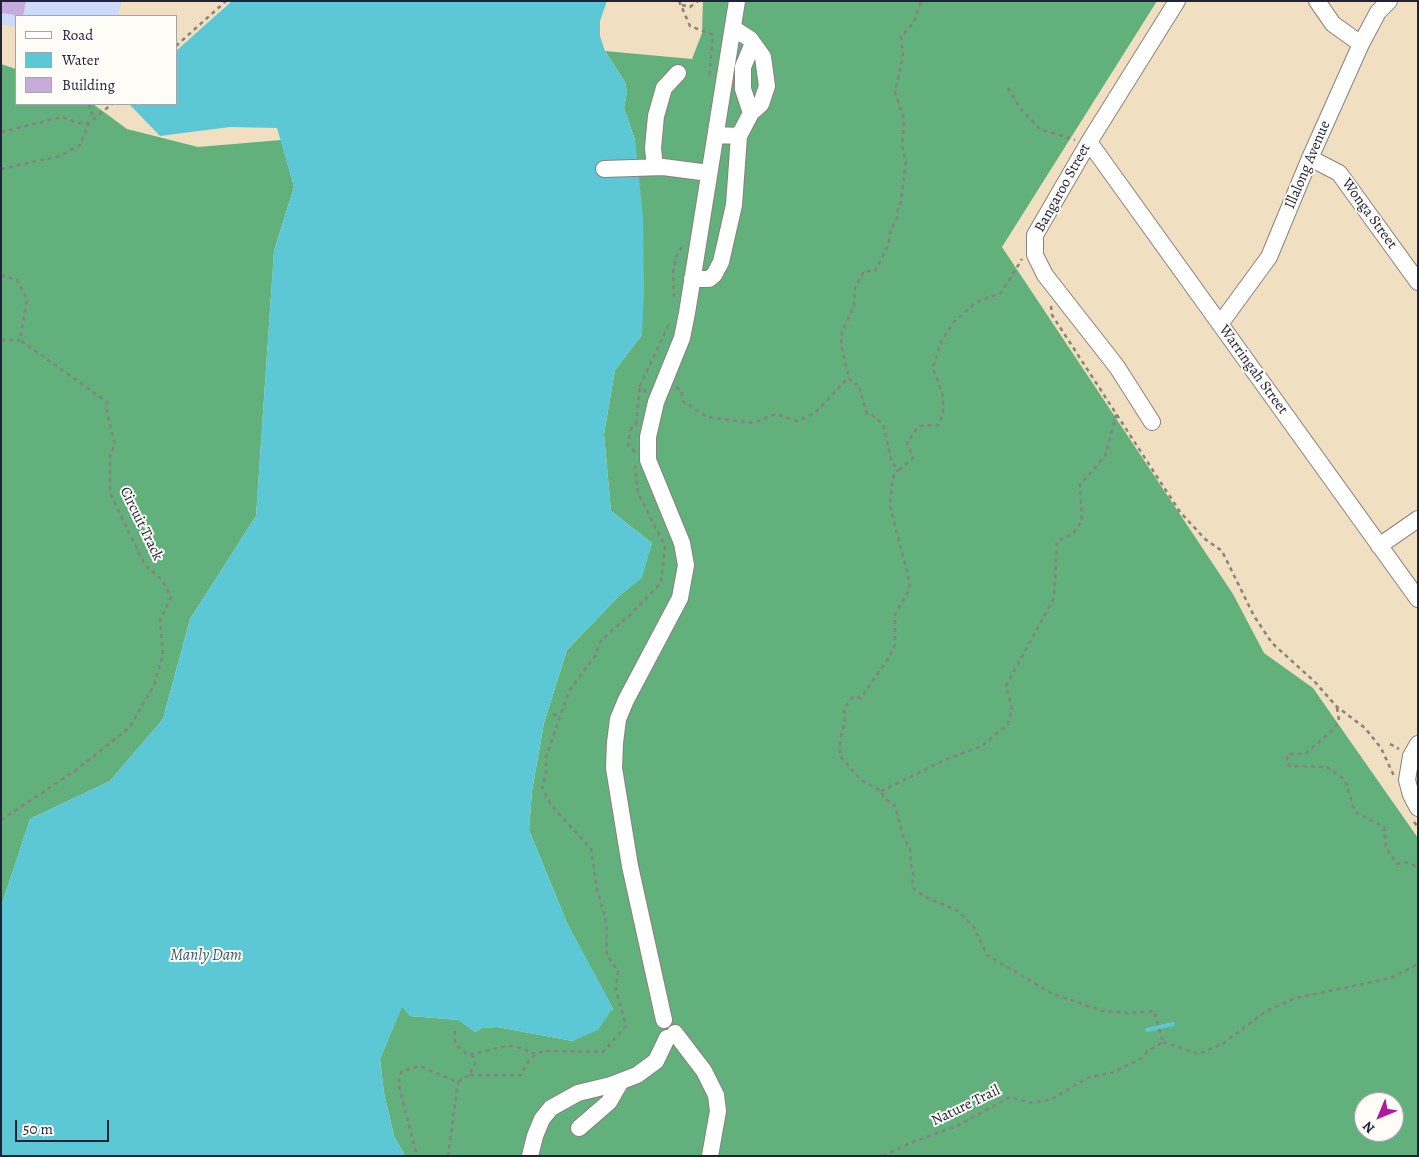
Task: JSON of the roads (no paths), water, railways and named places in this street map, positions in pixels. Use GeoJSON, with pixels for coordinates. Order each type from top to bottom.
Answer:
{"type":"FeatureCollection","features":[{"type":"Feature","properties":{"kind":"street"},"geometry":{"type":"LineString","coordinates":[[710,1156],[718,1112],[716,1095],[700,1065],[671,1036],[660,1035],[658,1030],[659,1023],[664,1020],[630,866],[614,768],[618,719],[626,700],[680,598],[686,565],[682,543],[648,460],[648,436],[656,402],[682,338],[737,1]]}},
{"type":"Feature","properties":{"kind":"street","name":"Bangaroo Street"},"geometry":{"type":"LineString","coordinates":[[1152,422],[1118,367],[1045,275],[1035,255],[1035,235],[1089,142],[1177,1]]}},
{"type":"Feature","properties":{"kind":"street"},"geometry":{"type":"LineString","coordinates":[[1317,1],[1333,24],[1360,44]]}},
{"type":"Feature","properties":{"kind":"street","name":"Illalong Avenue"},"geometry":{"type":"LineString","coordinates":[[1220,324],[1269,257],[1360,44],[1378,12],[1389,1]]}},
{"type":"Feature","properties":{"kind":"street"},"geometry":{"type":"LineString","coordinates":[[692,279],[709,279],[714,275],[721,262],[734,205],[739,136],[751,113],[761,104],[767,86],[763,57],[753,43],[733,28]]}},
{"type":"Feature","properties":{"kind":"street"},"geometry":{"type":"LineString","coordinates":[[751,113],[743,89],[743,67],[753,43]]}},
{"type":"Feature","properties":{"kind":"street"},"geometry":{"type":"LineString","coordinates":[[655,167],[656,116],[664,88],[678,73]]}},
{"type":"Feature","properties":{"kind":"street"},"geometry":{"type":"LineString","coordinates":[[716,135],[739,136]]}},
{"type":"Feature","properties":{"kind":"street","name":"Warringah Street"},"geometry":{"type":"LineString","coordinates":[[1089,142],[1418,599]]}},
{"type":"Feature","properties":{"kind":"street","name":"Wonga Street"},"geometry":{"type":"LineString","coordinates":[[1310,158],[1339,173],[1418,282]]}},
{"type":"Feature","properties":{"kind":"street"},"geometry":{"type":"LineString","coordinates":[[604,169],[655,167],[709,173]]}},
{"type":"Feature","properties":{"kind":"street"},"geometry":{"type":"LineString","coordinates":[[1379,546],[1418,519]]}},
{"type":"Feature","properties":{"kind":"street"},"geometry":{"type":"LineString","coordinates":[[1415,813],[1407,780],[1411,756],[1418,744]]}},
{"type":"Feature","properties":{"kind":"street"},"geometry":{"type":"LineString","coordinates":[[530,1156],[535,1136],[551,1108],[578,1093],[620,1082],[649,1068],[671,1036]]}},
{"type":"Feature","properties":{"kind":"street"},"geometry":{"type":"LineString","coordinates":[[579,1128],[608,1102],[620,1082]]}},
{"type":"Feature","properties":{"kind":"water","name":"Manly Dam"},"geometry":{"type":"Polygon","coordinates":[[[232,1],[607,1],[600,21],[600,36],[605,51],[625,82],[627,92],[624,108],[635,140],[643,217],[644,295],[642,335],[615,370],[604,434],[611,511],[652,543],[642,578],[618,597],[567,650],[544,723],[532,791],[529,830],[567,923],[613,1008],[598,1030],[573,1041],[497,1027],[482,1028],[475,1032],[458,1020],[410,1016],[402,1007],[380,1059],[384,1093],[394,1136],[405,1156],[1,1156],[1,907],[30,819],[110,781],[163,719],[190,619],[256,516],[274,251],[294,187],[277,128],[230,127],[160,136],[130,105],[178,105],[178,49],[232,1]]]}},
{"type":"Feature","properties":{"kind":"waterway"},"geometry":{"type":"LineString","coordinates":[[1147,1030],[1173,1024]]}}]}
